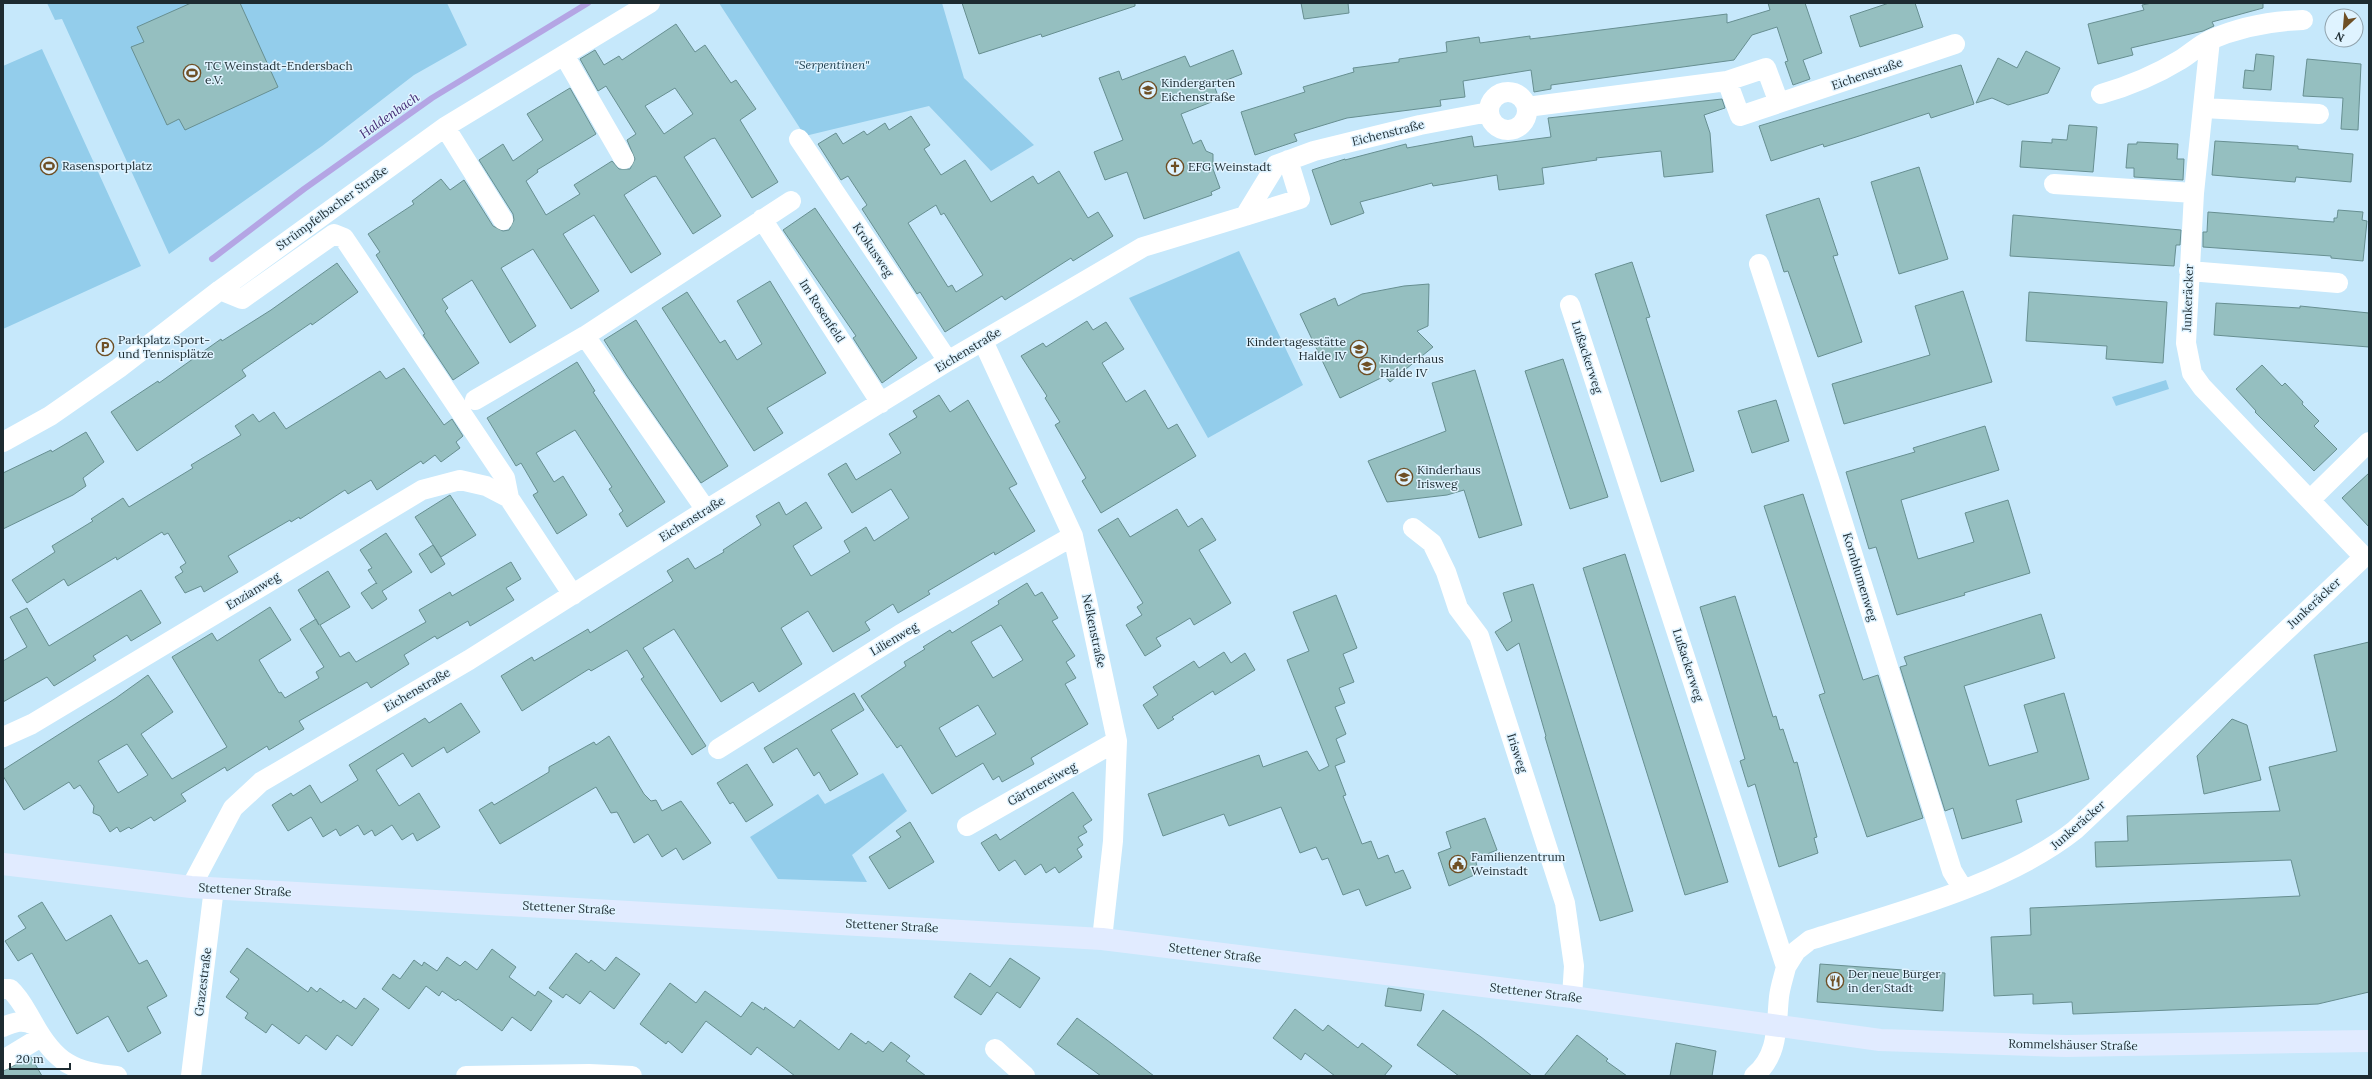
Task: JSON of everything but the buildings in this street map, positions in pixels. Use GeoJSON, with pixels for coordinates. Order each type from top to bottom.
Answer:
{"type":"FeatureCollection","features":[{"type":"Feature","properties":{"kind":"street","name":"Strümpfelbacher Straße"},"geometry":{"type":"LineString","coordinates":[[3,442],[50,416],[119,368],[220,290],[445,127],[650,3]]}},
{"type":"Feature","properties":{"kind":"street"},"geometry":{"type":"LineString","coordinates":[[2101,94],[2137,84],[2180,60],[2210,40],[2250,27],[2282,20],[2303,20]]}},
{"type":"Feature","properties":{"kind":"street","name":"Junkeräcker"},"geometry":{"type":"LineString","coordinates":[[1786,967],[1796,951],[1810,940],[1962,889],[2026,863],[2052,848],[2075,830],[2364,557],[2311,499],[2202,387],[2192,373],[2186,343],[2189,271],[2194,193],[2210,40]]}},
{"type":"Feature","properties":{"kind":"street","name":"Eichenstraße"},"geometry":{"type":"LineString","coordinates":[[1727,81],[1740,116],[1954,44]]}},
{"type":"Feature","properties":{"kind":"street"},"geometry":{"type":"LineString","coordinates":[[564,55],[624,159]]}},
{"type":"Feature","properties":{"kind":"street"},"geometry":{"type":"LineString","coordinates":[[1527,107],[1727,81],[1766,68],[1779,103]]}},
{"type":"Feature","properties":{"kind":"street"},"geometry":{"type":"LineString","coordinates":[[1505,92],[1519,96],[1527,107],[1527,116],[1522,124],[1515,129],[1506,130],[1498,127],[1492,121],[1489,112],[1490,102],[1496,95],[1505,92]]}},
{"type":"Feature","properties":{"kind":"street"},"geometry":{"type":"LineString","coordinates":[[2203,108],[2318,114]]}},
{"type":"Feature","properties":{"kind":"street","name":"Eichenstraße"},"geometry":{"type":"LineString","coordinates":[[1245,216],[1276,164],[1314,151],[1420,125],[1489,112]]}},
{"type":"Feature","properties":{"kind":"street"},"geometry":{"type":"LineString","coordinates":[[445,127],[503,220]]}},
{"type":"Feature","properties":{"kind":"street","name":"Krokusweg"},"geometry":{"type":"LineString","coordinates":[[799,139],[948,361]]}},
{"type":"Feature","properties":{"kind":"street","name":"Eichenstraße"},"geometry":{"type":"LineString","coordinates":[[191,887],[233,808],[261,782],[469,660],[706,510],[882,404],[948,361],[1143,247],[1300,199],[1288,160]]}},
{"type":"Feature","properties":{"kind":"street"},"geometry":{"type":"LineString","coordinates":[[2054,184],[2194,193]]}},
{"type":"Feature","properties":{"kind":"street"},"geometry":{"type":"LineString","coordinates":[[475,400],[585,336],[791,201]]}},
{"type":"Feature","properties":{"kind":"street","name":"Im Rosenfeld"},"geometry":{"type":"LineString","coordinates":[[762,219],[882,404]]}},
{"type":"Feature","properties":{"kind":"street","name":"Strümpfelbacher Straße"},"geometry":{"type":"LineString","coordinates":[[220,290],[242,299],[334,234],[344,238],[407,330]]}},
{"type":"Feature","properties":{"kind":"street","name":"Kornblumenweg"},"geometry":{"type":"LineString","coordinates":[[1759,264],[1829,479],[1952,871],[1962,889]]}},
{"type":"Feature","properties":{"kind":"street"},"geometry":{"type":"LineString","coordinates":[[2189,271],[2338,283]]}},
{"type":"Feature","properties":{"kind":"street","name":"Lußackerweg"},"geometry":{"type":"LineString","coordinates":[[1570,305],[1786,967]]}},
{"type":"Feature","properties":{"kind":"street","name":"Enzianweg"},"geometry":{"type":"LineString","coordinates":[[407,330],[505,478],[509,498],[573,595]]}},
{"type":"Feature","properties":{"kind":"street"},"geometry":{"type":"LineString","coordinates":[[585,336],[706,510]]}},
{"type":"Feature","properties":{"kind":"street","name":"Nelkenstraße"},"geometry":{"type":"LineString","coordinates":[[983,341],[1073,536],[1118,742],[1113,841],[1102,939]]}},
{"type":"Feature","properties":{"kind":"street"},"geometry":{"type":"LineString","coordinates":[[2311,499],[2369,442]]}},
{"type":"Feature","properties":{"kind":"street","name":"Enzianweg"},"geometry":{"type":"LineString","coordinates":[[3,737],[39,720],[422,490],[460,480],[486,486],[509,498]]}},
{"type":"Feature","properties":{"kind":"street","name":"Irisweg"},"geometry":{"type":"LineString","coordinates":[[1413,528],[1432,543],[1446,572],[1458,608],[1479,636],[1565,903],[1574,966],[1572,997]]}},
{"type":"Feature","properties":{"kind":"street","name":"Lilienweg"},"geometry":{"type":"LineString","coordinates":[[718,749],[901,634],[1073,536]]}},
{"type":"Feature","properties":{"kind":"street","name":"Gärtnereiweg"},"geometry":{"type":"LineString","coordinates":[[967,826],[1118,742]]}},
{"type":"Feature","properties":{"kind":"street","name":"Stettener Straße"},"geometry":{"type":"LineString","coordinates":[[3,864],[191,887],[1102,939],[1572,997],[1778,1027]]}},
{"type":"Feature","properties":{"kind":"street","name":"Grazestraße"},"geometry":{"type":"LineString","coordinates":[[191,1076],[214,888]]}},
{"type":"Feature","properties":{"kind":"street"},"geometry":{"type":"LineString","coordinates":[[1754,1076],[1764,1068],[1774,1050],[1778,1027],[1780,995],[1786,967]]}},
{"type":"Feature","properties":{"kind":"street"},"geometry":{"type":"LineString","coordinates":[[3,989],[10,989],[19,997],[38,1031],[52,1052],[70,1067],[94,1074],[117,1076]]}},
{"type":"Feature","properties":{"kind":"street"},"geometry":{"type":"LineString","coordinates":[[3,1026],[15,1021],[28,1022],[38,1031]]}},
{"type":"Feature","properties":{"kind":"street","name":"Rommelshäuser Straße"},"geometry":{"type":"LineString","coordinates":[[1778,1027],[1880,1040],[2066,1046],[2369,1041]]}},
{"type":"Feature","properties":{"kind":"street"},"geometry":{"type":"LineString","coordinates":[[4,1058],[38,1031]]}},
{"type":"Feature","properties":{"kind":"street"},"geometry":{"type":"LineString","coordinates":[[995,1049],[1025,1076]]}},
{"type":"Feature","properties":{"kind":"street"},"geometry":{"type":"LineString","coordinates":[[466,1076],[589,1074],[632,1076]]}},
{"type":"Feature","properties":{"kind":"green space"},"geometry":{"type":"Polygon","coordinates":[[[47,3],[447,3],[467,45],[414,75],[322,146],[169,254],[62,19],[55,20],[47,3]]]}},
{"type":"Feature","properties":{"kind":"green space","name":"\"Serpentinen\""},"geometry":{"type":"Polygon","coordinates":[[[719,3],[942,3],[964,78],[1034,145],[991,171],[929,106],[805,136],[719,3]]]}},
{"type":"Feature","properties":{"kind":"green space","name":"Rasensportplatz"},"geometry":{"type":"Polygon","coordinates":[[[42,49],[141,266],[3,329],[3,66],[42,49]]]}},
{"type":"Feature","properties":{"kind":"green space"},"geometry":{"type":"Polygon","coordinates":[[[1239,251],[1303,385],[1208,438],[1129,298],[1239,251]]]}},
{"type":"Feature","properties":{"kind":"green space"},"geometry":{"type":"Polygon","coordinates":[[[2166,380],[2169,389],[2116,406],[2112,397],[2166,380]]]}},
{"type":"Feature","properties":{"kind":"green space"},"geometry":{"type":"Polygon","coordinates":[[[883,773],[907,811],[852,855],[867,882],[778,879],[750,837],[818,794],[825,804],[883,773]]]}},
{"type":"Feature","properties":{"kind":"waterway","name":"Haldenbach"},"geometry":{"type":"LineString","coordinates":[[212,259],[304,189],[432,98],[588,3]]}},
{"type":"Feature","properties":{"kind":"place","name":"TC Weinstadt-Endersbach e.V."},"geometry":{"type":"Point","coordinates":[192,73]}},
{"type":"Feature","properties":{"kind":"place","name":"Kindergarten Eichenstraße"},"geometry":{"type":"Point","coordinates":[1148,90]}},
{"type":"Feature","properties":{"kind":"place","name":"Rasensportplatz"},"geometry":{"type":"Point","coordinates":[49,166]}},
{"type":"Feature","properties":{"kind":"place","name":"EFG Weinstadt"},"geometry":{"type":"Point","coordinates":[1175,167]}},
{"type":"Feature","properties":{"kind":"place","name":"Parkplatz Sport- und Tennisplätze"},"geometry":{"type":"Point","coordinates":[105,347]}},
{"type":"Feature","properties":{"kind":"place","name":"Kindertagesstätte Halde IV"},"geometry":{"type":"Point","coordinates":[1359,349]}},
{"type":"Feature","properties":{"kind":"place","name":"Kinderhaus Halde IV"},"geometry":{"type":"Point","coordinates":[1367,366]}},
{"type":"Feature","properties":{"kind":"place","name":"Kinderhaus Irisweg"},"geometry":{"type":"Point","coordinates":[1404,477]}},
{"type":"Feature","properties":{"kind":"place","name":"Familienzentrum Weinstadt"},"geometry":{"type":"Point","coordinates":[1458,864]}},
{"type":"Feature","properties":{"kind":"place","name":"Der neue Burger in der Stadt"},"geometry":{"type":"Point","coordinates":[1835,981]}}]}
